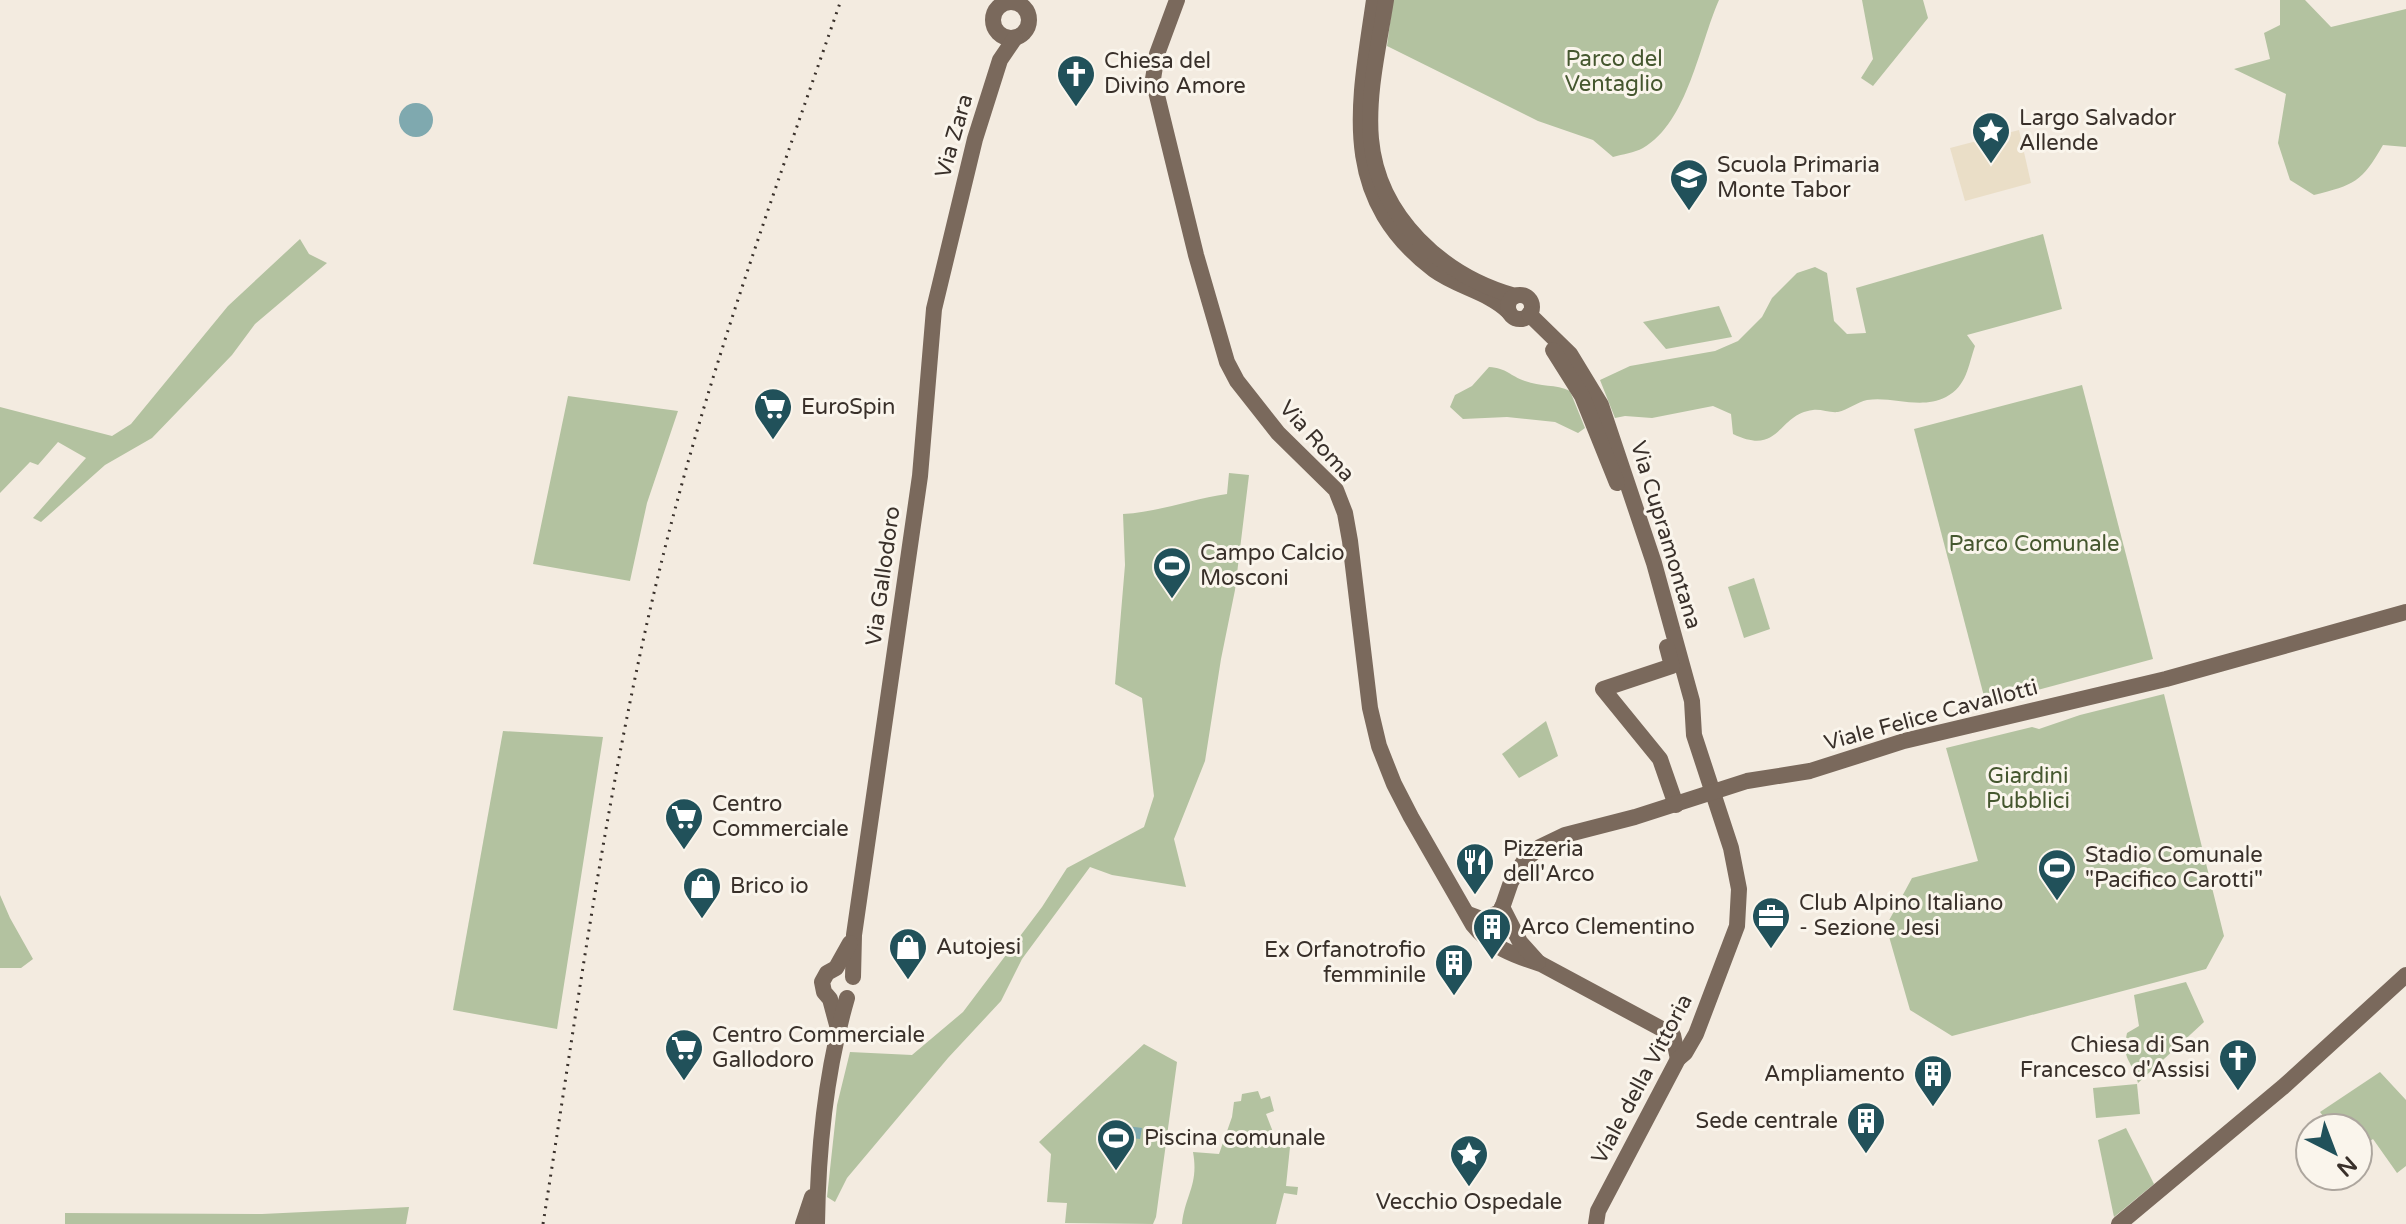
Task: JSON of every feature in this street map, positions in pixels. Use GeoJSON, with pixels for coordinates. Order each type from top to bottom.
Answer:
{"type":"FeatureCollection","features":[{"type":"Feature","properties":{"kind":"main road","name":"Via Roma"},"geometry":{"type":"LineString","coordinates":[[1177,0],[1157,54],[1153,79],[1196,255],[1227,362],[1261,413],[1336,490],[1341,501],[1350,541],[1370,708],[1379,746],[1411,817],[1476,929],[1495,945],[1541,964]]}},
{"type":"Feature","properties":{"kind":"main road"},"geometry":{"type":"LineString","coordinates":[[1371,60],[1374,0]]}},
{"type":"Feature","properties":{"kind":"main road"},"geometry":{"type":"LineString","coordinates":[[1371,60],[1386,0]]}},
{"type":"Feature","properties":{"kind":"main road"},"geometry":{"type":"LineString","coordinates":[[1012,1],[1030,7],[1027,29],[1007,36],[993,23],[999,6],[1012,1]]}},
{"type":"Feature","properties":{"kind":"main road","name":"Via Zara"},"geometry":{"type":"LineString","coordinates":[[953,224],[1007,36]]}},
{"type":"Feature","properties":{"kind":"main road","name":"Via Cupramontana"},"geometry":{"type":"LineString","coordinates":[[1371,60],[1359,118],[1367,178],[1382,210],[1404,243],[1437,272],[1518,310],[1550,340],[1572,377],[1623,485],[1654,563],[1692,701],[1694,735],[1712,792]]}},
{"type":"Feature","properties":{"kind":"main road","name":"Via Gallodoro"},"geometry":{"type":"LineString","coordinates":[[839,998],[854,988],[854,935],[920,476],[934,309],[953,224]]}},
{"type":"Feature","properties":{"kind":"main road","name":"Via Cupramontana"},"geometry":{"type":"LineString","coordinates":[[1623,485],[1672,666],[1603,689],[1660,759],[1678,804]]}},
{"type":"Feature","properties":{"kind":"main road","name":"Viale Felice Cavallotti"},"geometry":{"type":"LineString","coordinates":[[1502,907],[1517,871],[1532,852],[1565,835],[1678,804],[1747,781],[1802,773],[1904,741],[2166,679],[2406,612]]}},
{"type":"Feature","properties":{"kind":"main road"},"geometry":{"type":"LineString","coordinates":[[1678,804],[1707,803],[1720,811],[1738,794],[1802,773]]}},
{"type":"Feature","properties":{"kind":"main road","name":"Viale della Vittoria"},"geometry":{"type":"LineString","coordinates":[[1596,1224],[1598,1211],[1678,1059],[1696,1034],[1737,926],[1739,889],[1727,831],[1712,792]]}},
{"type":"Feature","properties":{"kind":"main road"},"geometry":{"type":"LineString","coordinates":[[1468,914],[1484,920],[1496,915],[1502,907],[1520,942],[1541,964],[1673,1035],[1678,1059]]}},
{"type":"Feature","properties":{"kind":"main road","name":"Via Gallodoro"},"geometry":{"type":"LineString","coordinates":[[839,998],[824,992],[822,982],[827,973],[836,968],[854,935]]}},
{"type":"Feature","properties":{"kind":"main road"},"geometry":{"type":"LineString","coordinates":[[836,968],[846,970],[853,977]]}},
{"type":"Feature","properties":{"kind":"main road"},"geometry":{"type":"LineString","coordinates":[[2119,1224],[2287,1083],[2406,975]]}},
{"type":"Feature","properties":{"kind":"main road","name":"Via Gallodoro"},"geometry":{"type":"LineString","coordinates":[[817,1224],[818,1180],[839,998]]}},
{"type":"Feature","properties":{"kind":"main road"},"geometry":{"type":"LineString","coordinates":[[1673,1035],[1689,1030],[1698,1022]]}},
{"type":"Feature","properties":{"kind":"main road","name":"Via Gallodoro"},"geometry":{"type":"LineString","coordinates":[[803,1224],[818,1180]]}},
{"type":"Feature","properties":{"kind":"green space","name":"Parco del Ventaglio"},"geometry":{"type":"Polygon","coordinates":[[[1393,0],[1719,0],[1682,102],[1671,120],[1643,148],[1613,157],[1593,140],[1538,121],[1387,46],[1393,0]]]}},
{"type":"Feature","properties":{"kind":"green space"},"geometry":{"type":"Polygon","coordinates":[[[1862,0],[1923,0],[1928,18],[1873,86],[1861,78],[1873,59],[1862,0]]]}},
{"type":"Feature","properties":{"kind":"green space"},"geometry":{"type":"Polygon","coordinates":[[[2280,0],[2305,0],[2331,27],[2406,9],[2406,147],[2383,145],[2356,180],[2314,195],[2290,180],[2278,143],[2286,94],[2234,69],[2270,59],[2264,33],[2280,25],[2280,0]]]}},
{"type":"Feature","properties":{"kind":"green space"},"geometry":{"type":"Polygon","coordinates":[[[2043,234],[2062,309],[1967,335],[1975,346],[1966,375],[1953,392],[1936,401],[1916,403],[1877,399],[1863,401],[1838,412],[1813,410],[1801,413],[1770,438],[1761,441],[1733,434],[1731,414],[1713,406],[1652,418],[1615,418],[1600,380],[1630,366],[1715,351],[1738,341],[1762,317],[1772,298],[1797,273],[1815,267],[1827,273],[1834,321],[1847,334],[1866,333],[1856,288],[2043,234]]]}},
{"type":"Feature","properties":{"kind":"green space"},"geometry":{"type":"Polygon","coordinates":[[[300,239],[309,254],[327,263],[255,324],[232,355],[152,438],[105,465],[41,522],[33,518],[86,458],[58,442],[38,465],[30,462],[0,493],[0,407],[112,436],[131,424],[228,306],[300,239]]]}},
{"type":"Feature","properties":{"kind":"green space"},"geometry":{"type":"Polygon","coordinates":[[[1719,306],[1732,337],[1666,349],[1643,322],[1719,306]]]}},
{"type":"Feature","properties":{"kind":"green space"},"geometry":{"type":"Polygon","coordinates":[[[1489,367],[1531,383],[1570,391],[1585,428],[1578,433],[1555,422],[1507,417],[1463,419],[1450,407],[1455,395],[1472,386],[1489,367]]]}},
{"type":"Feature","properties":{"kind":"green space","name":"Parco Comunale"},"geometry":{"type":"Polygon","coordinates":[[[2082,385],[2153,659],[1986,704],[1914,429],[2082,385]]]}},
{"type":"Feature","properties":{"kind":"green space"},"geometry":{"type":"Polygon","coordinates":[[[568,396],[678,411],[647,503],[630,581],[533,564],[568,396]]]}},
{"type":"Feature","properties":{"kind":"green space"},"geometry":{"type":"Polygon","coordinates":[[[1229,473],[1249,475],[1235,590],[1205,761],[1174,839],[1186,887],[1112,875],[1090,867],[1022,959],[1001,1001],[948,1058],[847,1178],[835,1202],[827,1197],[837,1105],[850,1052],[912,1055],[963,1012],[1042,907],[1067,868],[1144,827],[1154,796],[1142,698],[1115,684],[1125,565],[1123,514],[1227,494],[1229,473]]]}},
{"type":"Feature","properties":{"kind":"green space"},"geometry":{"type":"Polygon","coordinates":[[[1754,578],[1770,629],[1744,638],[1728,587],[1754,578]]]}},
{"type":"Feature","properties":{"kind":"green space","name":"Stadio Comunale \"Pacifico Carotti\""},"geometry":{"type":"Polygon","coordinates":[[[2164,694],[2224,936],[2206,969],[1952,1036],[1910,1010],[1886,926],[1912,878],[1978,861],[1946,748],[2032,727],[2039,729],[2080,715],[2164,694]]]}},
{"type":"Feature","properties":{"kind":"green space"},"geometry":{"type":"Polygon","coordinates":[[[1546,721],[1558,756],[1519,778],[1502,754],[1546,721]]]}},
{"type":"Feature","properties":{"kind":"green space"},"geometry":{"type":"Polygon","coordinates":[[[503,731],[603,737],[557,1029],[453,1010],[503,731]]]}},
{"type":"Feature","properties":{"kind":"green space"},"geometry":{"type":"Polygon","coordinates":[[[0,895],[33,959],[21,968],[0,968],[0,895]]]}},
{"type":"Feature","properties":{"kind":"green space"},"geometry":{"type":"Polygon","coordinates":[[[2186,982],[2204,1022],[2138,1083],[2125,1049],[2127,1033],[2139,1026],[2134,995],[2186,982]]]}},
{"type":"Feature","properties":{"kind":"green space","name":"Piscina comunale"},"geometry":{"type":"Polygon","coordinates":[[[1144,1044],[1177,1062],[1153,1224],[1065,1223],[1067,1203],[1047,1202],[1051,1154],[1039,1142],[1144,1044]]]}},
{"type":"Feature","properties":{"kind":"green space"},"geometry":{"type":"Polygon","coordinates":[[[2380,1072],[2406,1100],[2406,1166],[2397,1173],[2374,1140],[2374,1112],[2320,1112],[2380,1072]]]}},
{"type":"Feature","properties":{"kind":"green space"},"geometry":{"type":"Polygon","coordinates":[[[2137,1084],[2140,1114],[2096,1118],[2093,1088],[2137,1084]]]}},
{"type":"Feature","properties":{"kind":"green space"},"geometry":{"type":"Polygon","coordinates":[[[1258,1091],[1261,1099],[1270,1096],[1274,1111],[1266,1114],[1278,1145],[1290,1147],[1286,1186],[1298,1187],[1297,1195],[1284,1193],[1276,1224],[1182,1224],[1193,1182],[1193,1152],[1219,1154],[1234,1102],[1241,1101],[1242,1094],[1258,1091]]]}},
{"type":"Feature","properties":{"kind":"green space"},"geometry":{"type":"Polygon","coordinates":[[[2126,1128],[2154,1184],[2114,1217],[2098,1140],[2126,1128]]]}},
{"type":"Feature","properties":{"kind":"green space"},"geometry":{"type":"Polygon","coordinates":[[[409,1207],[406,1224],[65,1224],[65,1213],[262,1214],[409,1207]]]}},
{"type":"Feature","properties":{"kind":"shaded area","name":"Largo Salvador Allende"},"geometry":{"type":"Polygon","coordinates":[[[2019,130],[2031,183],[1965,201],[1950,148],[2019,130]]]}},
{"type":"Feature","properties":{"kind":"water"},"geometry":{"type":"Polygon","coordinates":[[[416,103],[428,108],[433,120],[428,132],[416,137],[404,132],[399,120],[404,108],[416,103]]]}},
{"type":"Feature","properties":{"kind":"water"},"geometry":{"type":"Polygon","coordinates":[[[1105,1123],[1142,1128],[1140,1139],[1104,1135],[1105,1123]]]}},
{"type":"Feature","properties":{"kind":"railway"},"geometry":{"type":"LineString","coordinates":[[543,1224],[609,813],[660,568],[721,353],[841,0]]}},
{"type":"Feature","properties":{"kind":"place","name":"Chiesa del Divino Amore"},"geometry":{"type":"Point","coordinates":[1076,108]}},
{"type":"Feature","properties":{"kind":"place","name":"Largo Salvador Allende"},"geometry":{"type":"Point","coordinates":[1991,165]}},
{"type":"Feature","properties":{"kind":"place","name":"Scuola Primaria Monte Tabor"},"geometry":{"type":"Point","coordinates":[1689,212]}},
{"type":"Feature","properties":{"kind":"place","name":"EuroSpin"},"geometry":{"type":"Point","coordinates":[773,441]}},
{"type":"Feature","properties":{"kind":"place","name":"Campo Calcio Mosconi"},"geometry":{"type":"Point","coordinates":[1172,600]}},
{"type":"Feature","properties":{"kind":"place","name":"Centro Commerciale"},"geometry":{"type":"Point","coordinates":[684,851]}},
{"type":"Feature","properties":{"kind":"place","name":"Pizzeria dell'Arco"},"geometry":{"type":"Point","coordinates":[1475,896]}},
{"type":"Feature","properties":{"kind":"place","name":"Stadio Comunale \"Pacifico Carotti\""},"geometry":{"type":"Point","coordinates":[2057,902]}},
{"type":"Feature","properties":{"kind":"place","name":"Brico io"},"geometry":{"type":"Point","coordinates":[702,920]}},
{"type":"Feature","properties":{"kind":"place","name":"Club Alpino Italiano - Sezione Jesi"},"geometry":{"type":"Point","coordinates":[1771,950]}},
{"type":"Feature","properties":{"kind":"place","name":"Arco Clementino"},"geometry":{"type":"Point","coordinates":[1492,961]}},
{"type":"Feature","properties":{"kind":"place","name":"Autojesi"},"geometry":{"type":"Point","coordinates":[908,981]}},
{"type":"Feature","properties":{"kind":"place","name":"Ex Orfanotrofio femminile"},"geometry":{"type":"Point","coordinates":[1454,997]}},
{"type":"Feature","properties":{"kind":"place","name":"Centro Commerciale Gallodoro"},"geometry":{"type":"Point","coordinates":[684,1082]}},
{"type":"Feature","properties":{"kind":"place","name":"Chiesa di San Francesco d'Assisi"},"geometry":{"type":"Point","coordinates":[2238,1092]}},
{"type":"Feature","properties":{"kind":"place","name":"Ampliamento"},"geometry":{"type":"Point","coordinates":[1933,1108]}},
{"type":"Feature","properties":{"kind":"place","name":"Sede centrale"},"geometry":{"type":"Point","coordinates":[1866,1155]}},
{"type":"Feature","properties":{"kind":"place","name":"Piscina comunale"},"geometry":{"type":"Point","coordinates":[1116,1172]}},
{"type":"Feature","properties":{"kind":"place","name":"Vecchio Ospedale"},"geometry":{"type":"Point","coordinates":[1469,1188]}},
{"type":"Feature","properties":{"kind":"park label","name":"Giardini Pubblici"},"geometry":{"type":"Point","coordinates":[2028,788]}}]}
